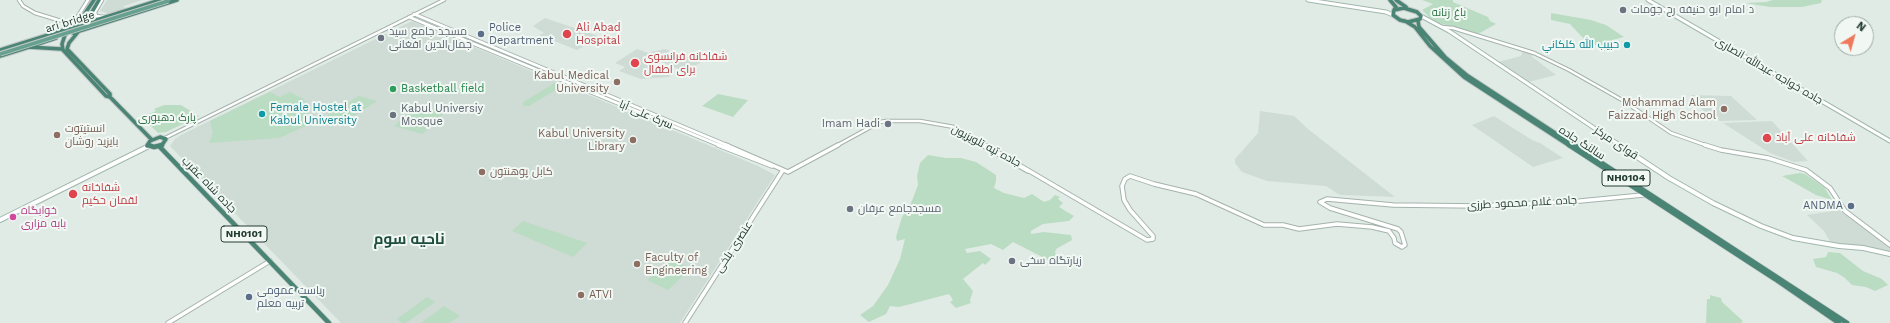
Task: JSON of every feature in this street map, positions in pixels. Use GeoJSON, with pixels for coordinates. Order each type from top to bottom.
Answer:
{"type":"FeatureCollection","features":[{"type":"Feature","properties":{"kind":"highway"},"geometry":{"type":"LineString","coordinates":[[62,50],[62,44],[66,35],[81,19],[94,0]]}},
{"type":"Feature","properties":{"kind":"highway"},"geometry":{"type":"LineString","coordinates":[[99,0],[85,24],[69,43],[67,49],[110,94],[110,97]]}},
{"type":"Feature","properties":{"kind":"highway"},"geometry":{"type":"LineString","coordinates":[[0,53],[61,31],[160,0]]}},
{"type":"Feature","properties":{"kind":"highway"},"geometry":{"type":"LineString","coordinates":[[0,53],[29,47],[177,0]]}},
{"type":"Feature","properties":{"kind":"highway"},"geometry":{"type":"LineString","coordinates":[[1390,0],[1396,7],[1393,15]]}},
{"type":"Feature","properties":{"kind":"highway","name":"NH0104"},"geometry":{"type":"LineString","coordinates":[[1393,15],[1405,21],[1419,19],[1417,12],[1396,0]]}},
{"type":"Feature","properties":{"kind":"highway"},"geometry":{"type":"LineString","coordinates":[[1394,10],[1410,9]]}},
{"type":"Feature","properties":{"kind":"highway","name":"سالنگ جاده"},"geometry":{"type":"LineString","coordinates":[[1419,19],[1419,27],[1453,65],[1644,195],[1775,279],[1839,323]]}},
{"type":"Feature","properties":{"kind":"highway","name":"سالنگ جاده"},"geometry":{"type":"LineString","coordinates":[[1405,21],[1415,27],[1430,46],[1455,70],[1847,323]]}},
{"type":"Feature","properties":{"kind":"highway"},"geometry":{"type":"LineString","coordinates":[[53,39],[61,31]]}},
{"type":"Feature","properties":{"kind":"highway"},"geometry":{"type":"LineString","coordinates":[[53,39],[54,43],[152,140]]}},
{"type":"Feature","properties":{"kind":"highway"},"geometry":{"type":"LineString","coordinates":[[29,47],[62,50]]}},
{"type":"Feature","properties":{"kind":"highway"},"geometry":{"type":"LineString","coordinates":[[165,138],[166,142],[159,146],[147,147],[147,144],[152,140],[165,138]]}},
{"type":"Feature","properties":{"kind":"highway","name":"جاده شاه عقرب"},"geometry":{"type":"LineString","coordinates":[[159,146],[329,323]]}},
{"type":"Feature","properties":{"kind":"main road","name":"ari bridge"},"geometry":{"type":"LineString","coordinates":[[0,53],[167,0]]}},
{"type":"Feature","properties":{"kind":"main road"},"geometry":{"type":"LineString","coordinates":[[1308,0],[1386,12],[1393,15]]}},
{"type":"Feature","properties":{"kind":"main road","name":"جاده خواجه عبدالله انصاری"},"geometry":{"type":"LineString","coordinates":[[1648,0],[1890,141]]}},
{"type":"Feature","properties":{"kind":"main road","name":"قوای مرکز"},"geometry":{"type":"LineString","coordinates":[[1419,19],[1442,27],[1669,178],[1713,203],[1784,235],[1811,242],[1856,248],[1890,255]]}},
{"type":"Feature","properties":{"kind":"main road"},"geometry":{"type":"LineString","coordinates":[[0,220],[147,147]]}},
{"type":"Feature","properties":{"kind":"street"},"geometry":{"type":"LineString","coordinates":[[19,0],[23,6],[35,13],[77,23]]}},
{"type":"Feature","properties":{"kind":"street"},"geometry":{"type":"LineString","coordinates":[[81,19],[78,16],[88,0]]}},
{"type":"Feature","properties":{"kind":"street"},"geometry":{"type":"LineString","coordinates":[[102,0],[95,14],[106,17]]}},
{"type":"Feature","properties":{"kind":"street"},"geometry":{"type":"LineString","coordinates":[[165,138],[444,0]]}},
{"type":"Feature","properties":{"kind":"street"},"geometry":{"type":"LineString","coordinates":[[414,14],[764,160],[772,166],[783,170]]}},
{"type":"Feature","properties":{"kind":"street","name":"سرک علی آبا"},"geometry":{"type":"LineString","coordinates":[[409,17],[772,166]]}},
{"type":"Feature","properties":{"kind":"street"},"geometry":{"type":"LineString","coordinates":[[1442,27],[1453,28],[1534,53],[1613,95],[1671,133],[1734,154],[1768,158],[1800,168],[1810,173],[1830,188],[1845,211],[1890,246]]}},
{"type":"Feature","properties":{"kind":"street"},"geometry":{"type":"LineString","coordinates":[[468,41],[472,39]]}},
{"type":"Feature","properties":{"kind":"street"},"geometry":{"type":"LineString","coordinates":[[544,72],[548,70]]}},
{"type":"Feature","properties":{"kind":"street"},"geometry":{"type":"LineString","coordinates":[[583,88],[587,86]]}},
{"type":"Feature","properties":{"kind":"street"},"geometry":{"type":"LineString","coordinates":[[659,120],[662,117]]}},
{"type":"Feature","properties":{"kind":"street","name":"جاده تپه تلویزیون"},"geometry":{"type":"LineString","coordinates":[[783,170],[788,172],[875,124],[886,121],[920,121],[948,126],[979,141],[1133,230]]}},
{"type":"Feature","properties":{"kind":"street","name":"عنصری بلخی"},"geometry":{"type":"LineString","coordinates":[[685,323],[783,170]]}},
{"type":"Feature","properties":{"kind":"street","name":"جاده غلام‌ محمود طرزی"},"geometry":{"type":"LineString","coordinates":[[1133,230],[1147,240],[1153,239],[1153,236],[1130,210],[1124,200],[1122,186],[1125,179],[1132,176],[1154,184],[1196,194],[1264,225],[1286,225],[1299,229],[1337,224],[1372,227],[1389,231],[1394,238],[1395,244],[1402,247],[1405,245],[1402,232],[1398,229],[1330,208],[1320,202],[1327,200],[1401,206],[1515,204],[1644,195]]}},
{"type":"Feature","properties":{"kind":"street"},"geometry":{"type":"LineString","coordinates":[[168,323],[270,261]]}},
{"type":"Feature","properties":{"kind":"shaded area"},"geometry":{"type":"Polygon","coordinates":[[[107,0],[142,0],[124,6],[125,9],[109,14],[100,11],[107,0]]]}},
{"type":"Feature","properties":{"kind":"shaded area","name":"Ali Abad Hospital"},"geometry":{"type":"Polygon","coordinates":[[[545,18],[598,36],[598,38],[577,50],[539,35],[544,33],[533,26],[545,18]]]}},
{"type":"Feature","properties":{"kind":"shaded area","name":"کابل پوهنتون"},"geometry":{"type":"Polygon","coordinates":[[[412,21],[758,166],[775,175],[680,323],[341,323],[170,146],[175,139],[181,135],[412,21]]]}},
{"type":"Feature","properties":{"kind":"shaded area","name":"شفاخانه فرانسوی برای اطفال"},"geometry":{"type":"Polygon","coordinates":[[[637,49],[659,57],[660,60],[652,66],[671,75],[669,77],[641,79],[619,71],[625,67],[615,63],[637,49]]]}},
{"type":"Feature","properties":{"kind":"shaded area"},"geometry":{"type":"Polygon","coordinates":[[[665,49],[701,62],[686,72],[661,62],[663,57],[650,52],[665,49]]]}},
{"type":"Feature","properties":{"kind":"shaded area"},"geometry":{"type":"Polygon","coordinates":[[[1523,51],[1535,55],[1531,56],[1556,75],[1529,82],[1498,62],[1521,56],[1523,51]]]}},
{"type":"Feature","properties":{"kind":"shaded area","name":"Mohammad Alam Faizzad High School"},"geometry":{"type":"Polygon","coordinates":[[[1691,95],[1731,96],[1757,120],[1720,121],[1705,113],[1691,95]]]}},
{"type":"Feature","properties":{"kind":"shaded area"},"geometry":{"type":"Polygon","coordinates":[[[1260,111],[1294,116],[1308,129],[1395,197],[1342,195],[1326,186],[1267,181],[1242,172],[1235,163],[1235,159],[1258,133],[1260,111]]]}},
{"type":"Feature","properties":{"kind":"shaded area"},"geometry":{"type":"Polygon","coordinates":[[[1494,116],[1563,158],[1533,167],[1472,125],[1494,116]]]}},
{"type":"Feature","properties":{"kind":"shaded area","name":"شفاخانه علی آباد"},"geometry":{"type":"Polygon","coordinates":[[[1772,121],[1808,161],[1794,162],[1770,153],[1723,123],[1772,121]]]}},
{"type":"Feature","properties":{"kind":"shaded area"},"geometry":{"type":"Polygon","coordinates":[[[1839,210],[1890,248],[1890,253],[1860,246],[1831,243],[1824,231],[1807,215],[1839,210]]]}},
{"type":"Feature","properties":{"kind":"green space","name":"باغ زنانه"},"geometry":{"type":"Polygon","coordinates":[[[1422,0],[1453,0],[1453,2],[1488,17],[1490,21],[1496,24],[1478,34],[1439,23],[1431,19],[1422,10],[1433,4],[1422,0]]]}},
{"type":"Feature","properties":{"kind":"green space"},"geometry":{"type":"Polygon","coordinates":[[[1773,0],[1822,0],[1821,3],[1802,7],[1770,7],[1745,3],[1766,2],[1773,0]]]}},
{"type":"Feature","properties":{"kind":"green space"},"geometry":{"type":"Polygon","coordinates":[[[1551,13],[1591,20],[1606,25],[1624,37],[1612,40],[1613,45],[1603,48],[1611,52],[1605,51],[1582,37],[1570,24],[1551,20],[1551,13]]]}},
{"type":"Feature","properties":{"kind":"green space"},"geometry":{"type":"Polygon","coordinates":[[[556,82],[564,85],[529,106],[523,106],[525,101],[556,82]]]}},
{"type":"Feature","properties":{"kind":"green space"},"geometry":{"type":"Polygon","coordinates":[[[270,92],[280,97],[290,92],[304,99],[310,124],[279,138],[209,143],[213,133],[210,121],[270,92]]]}},
{"type":"Feature","properties":{"kind":"green space"},"geometry":{"type":"Polygon","coordinates":[[[718,94],[748,100],[733,117],[702,106],[718,94]]]}},
{"type":"Feature","properties":{"kind":"green space"},"geometry":{"type":"Polygon","coordinates":[[[359,96],[377,101],[343,123],[325,117],[359,96]]]}},
{"type":"Feature","properties":{"kind":"green space"},"geometry":{"type":"Polygon","coordinates":[[[418,104],[444,113],[422,134],[394,126],[418,104]]]}},
{"type":"Feature","properties":{"kind":"green space","name":"پارک دهبوری"},"geometry":{"type":"Polygon","coordinates":[[[164,105],[181,105],[199,116],[166,132],[158,133],[142,117],[156,111],[154,109],[164,105]]]}},
{"type":"Feature","properties":{"kind":"green space"},"geometry":{"type":"Polygon","coordinates":[[[928,155],[946,158],[961,158],[976,162],[996,175],[994,188],[1004,193],[1024,198],[1032,194],[1044,202],[1050,200],[1055,195],[1060,197],[1058,199],[1063,203],[1059,207],[1074,216],[1069,221],[1043,224],[1031,231],[1031,234],[1044,232],[1071,235],[1072,240],[1056,249],[1055,253],[1059,255],[1048,260],[1013,242],[1003,250],[991,244],[965,249],[967,253],[980,251],[991,259],[985,265],[983,263],[963,279],[973,291],[970,300],[971,303],[956,308],[950,302],[953,300],[949,294],[899,307],[890,306],[886,314],[869,322],[860,315],[873,306],[888,285],[900,259],[905,239],[897,241],[896,237],[902,217],[911,203],[918,185],[917,176],[920,163],[928,155]]]}},
{"type":"Feature","properties":{"kind":"green space"},"geometry":{"type":"Polygon","coordinates":[[[1800,173],[1805,174],[1824,187],[1832,200],[1816,195],[1782,176],[1800,173]]]}},
{"type":"Feature","properties":{"kind":"green space"},"geometry":{"type":"Polygon","coordinates":[[[523,221],[587,243],[573,257],[512,231],[523,221]]]}},
{"type":"Feature","properties":{"kind":"green space"},"geometry":{"type":"Polygon","coordinates":[[[1828,252],[1840,253],[1863,271],[1882,279],[1888,285],[1875,291],[1866,287],[1852,285],[1837,273],[1816,267],[1813,259],[1826,257],[1828,252]]]}},
{"type":"Feature","properties":{"kind":"green space"},"geometry":{"type":"Polygon","coordinates":[[[669,261],[673,263],[675,261],[691,268],[668,290],[647,280],[669,261]]]}},
{"type":"Feature","properties":{"kind":"green space"},"geometry":{"type":"Polygon","coordinates":[[[1710,295],[1721,298],[1722,302],[1743,321],[1741,323],[1706,323],[1707,299],[1710,299],[1710,295]]]}},
{"type":"Feature","properties":{"kind":"green space"},"geometry":{"type":"Polygon","coordinates":[[[427,297],[435,302],[406,323],[402,323],[397,319],[427,297]]]}},
{"type":"Feature","properties":{"kind":"green space"},"geometry":{"type":"Polygon","coordinates":[[[444,306],[460,316],[449,323],[421,323],[444,306]]]}},
{"type":"Feature","properties":{"kind":"place","name":"د امام ابو حنیفه رح جومات"},"geometry":{"type":"Point","coordinates":[1623,10]}},
{"type":"Feature","properties":{"kind":"place","name":"Police Department"},"geometry":{"type":"Point","coordinates":[481,34]}},
{"type":"Feature","properties":{"kind":"place","name":"Ali Abad Hospital"},"geometry":{"type":"Point","coordinates":[567,34]}},
{"type":"Feature","properties":{"kind":"place","name":"مسجد جامع سید جمال‌الدین افغانی"},"geometry":{"type":"Point","coordinates":[381,38]}},
{"type":"Feature","properties":{"kind":"place","name":"حبيب الله کلکاني"},"geometry":{"type":"Point","coordinates":[1627,45]}},
{"type":"Feature","properties":{"kind":"place","name":"شفاخانه فرانسوی برای اطفال"},"geometry":{"type":"Point","coordinates":[635,63]}},
{"type":"Feature","properties":{"kind":"place","name":"Kabul Medical University"},"geometry":{"type":"Point","coordinates":[617,82]}},
{"type":"Feature","properties":{"kind":"place","name":"Basketball field"},"geometry":{"type":"Point","coordinates":[393,89]}},
{"type":"Feature","properties":{"kind":"place","name":"Mohammad Alam Faizzad High School"},"geometry":{"type":"Point","coordinates":[1724,109]}},
{"type":"Feature","properties":{"kind":"place","name":"Female Hostel at Kabul University"},"geometry":{"type":"Point","coordinates":[262,114]}},
{"type":"Feature","properties":{"kind":"place","name":"Kabul Universiy Mosque"},"geometry":{"type":"Point","coordinates":[393,115]}},
{"type":"Feature","properties":{"kind":"place","name":"Imam Hadi"},"geometry":{"type":"Point","coordinates":[888,124]}},
{"type":"Feature","properties":{"kind":"place","name":"انستیتوت بایزید روشان"},"geometry":{"type":"Point","coordinates":[57,135]}},
{"type":"Feature","properties":{"kind":"place","name":"شفاخانه علی آباد"},"geometry":{"type":"Point","coordinates":[1767,138]}},
{"type":"Feature","properties":{"kind":"place","name":"Kabul University Library"},"geometry":{"type":"Point","coordinates":[633,140]}},
{"type":"Feature","properties":{"kind":"place","name":"کابل پوهنتون"},"geometry":{"type":"Point","coordinates":[482,172]}},
{"type":"Feature","properties":{"kind":"place","name":"شفاخانه لقمان حکیم"},"geometry":{"type":"Point","coordinates":[73,194]}},
{"type":"Feature","properties":{"kind":"place","name":"ANDMA"},"geometry":{"type":"Point","coordinates":[1851,206]}},
{"type":"Feature","properties":{"kind":"place","name":"مسجدجامع عرفان"},"geometry":{"type":"Point","coordinates":[850,209]}},
{"type":"Feature","properties":{"kind":"place","name":"خوابگاه بابه مزاری"},"geometry":{"type":"Point","coordinates":[13,217]}},
{"type":"Feature","properties":{"kind":"place","name":"زیارتگاه سخی"},"geometry":{"type":"Point","coordinates":[1012,261]}},
{"type":"Feature","properties":{"kind":"place","name":"Faculty of Engineering"},"geometry":{"type":"Point","coordinates":[637,264]}},
{"type":"Feature","properties":{"kind":"place","name":"ATVI"},"geometry":{"type":"Point","coordinates":[581,295]}},
{"type":"Feature","properties":{"kind":"place","name":"ریاست عمومی تربیه معلم"},"geometry":{"type":"Point","coordinates":[249,297]}},
{"type":"Feature","properties":{"kind":"district","name":"ناحیه سوم"},"geometry":{"type":"Point","coordinates":[409,240]}}]}
